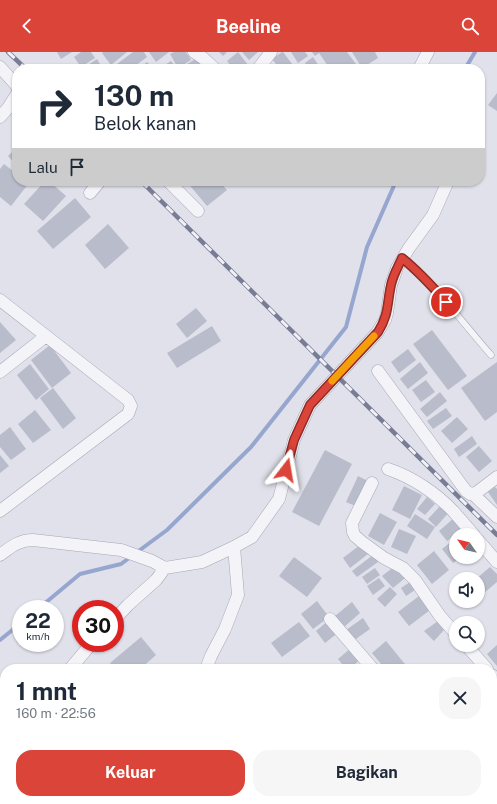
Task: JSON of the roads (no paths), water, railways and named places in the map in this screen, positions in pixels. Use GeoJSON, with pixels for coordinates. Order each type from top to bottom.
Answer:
{"type":"FeatureCollection","features":[{"type":"Feature","properties":{"kind":"street"},"geometry":{"type":"LineString","coordinates":[[194,52],[210,64]]}},
{"type":"Feature","properties":{"kind":"street"},"geometry":{"type":"LineString","coordinates":[[262,64],[271,52]]}},
{"type":"Feature","properties":{"kind":"street"},"geometry":{"type":"LineString","coordinates":[[422,64],[428,52]]}},
{"type":"Feature","properties":{"kind":"street"},"geometry":{"type":"LineString","coordinates":[[0,67],[12,80]]}},
{"type":"Feature","properties":{"kind":"street"},"geometry":{"type":"LineString","coordinates":[[0,117],[12,102]]}},
{"type":"Feature","properties":{"kind":"street"},"geometry":{"type":"LineString","coordinates":[[90,194],[96,186]]}},
{"type":"Feature","properties":{"kind":"street"},"geometry":{"type":"LineString","coordinates":[[173,186],[198,211]]}},
{"type":"Feature","properties":{"kind":"street"},"geometry":{"type":"LineString","coordinates":[[0,555],[17,543],[24,540],[29,540],[121,550],[152,561],[165,568],[202,562],[252,537],[279,499],[294,440],[310,405],[378,332],[387,313],[394,275],[402,258],[433,215],[446,186]]}},
{"type":"Feature","properties":{"kind":"street"},"geometry":{"type":"LineString","coordinates":[[0,300],[128,400],[131,408],[128,414],[0,511]]}},
{"type":"Feature","properties":{"kind":"street"},"geometry":{"type":"LineString","coordinates":[[0,372],[46,336]]}},
{"type":"Feature","properties":{"kind":"street"},"geometry":{"type":"LineString","coordinates":[[378,371],[466,491],[473,494],[497,518]]}},
{"type":"Feature","properties":{"kind":"street"},"geometry":{"type":"LineString","coordinates":[[388,469],[416,481],[452,510],[468,528]]}},
{"type":"Feature","properties":{"kind":"street"},"geometry":{"type":"LineString","coordinates":[[473,494],[478,492],[497,477]]}},
{"type":"Feature","properties":{"kind":"street"},"geometry":{"type":"LineString","coordinates":[[372,483],[352,523],[355,536],[384,558],[403,568],[449,626]]}},
{"type":"Feature","properties":{"kind":"street"},"geometry":{"type":"LineString","coordinates":[[208,664],[225,629],[238,595],[234,547]]}},
{"type":"Feature","properties":{"kind":"street"},"geometry":{"type":"LineString","coordinates":[[485,548],[497,562]]}},
{"type":"Feature","properties":{"kind":"street"},"geometry":{"type":"LineString","coordinates":[[124,609],[156,580],[165,568]]}},
{"type":"Feature","properties":{"kind":"street"},"geometry":{"type":"LineString","coordinates":[[330,619],[369,664]]}},
{"type":"Feature","properties":{"kind":"street"},"geometry":{"type":"LineString","coordinates":[[74,664],[84,652]]}},
{"type":"Feature","properties":{"kind":"street"},"geometry":{"type":"LineString","coordinates":[[472,652],[483,664]]}},
{"type":"Feature","properties":{"kind":"lane"},"geometry":{"type":"LineString","coordinates":[[402,258],[437,291],[490,355]]}},
{"type":"Feature","properties":{"kind":"waterway"},"geometry":{"type":"LineString","coordinates":[[468,64],[475,52]]}},
{"type":"Feature","properties":{"kind":"waterway"},"geometry":{"type":"LineString","coordinates":[[49,600],[80,574],[121,564],[167,530],[251,447],[346,327],[367,247],[394,186]]}},
{"type":"Feature","properties":{"kind":"waterway"},"geometry":{"type":"LineString","coordinates":[[0,640],[12,630]]}},
{"type":"Feature","properties":{"kind":"railway"},"geometry":{"type":"LineString","coordinates":[[8,52],[21,64]]}},
{"type":"Feature","properties":{"kind":"railway"},"geometry":{"type":"LineString","coordinates":[[146,186],[497,535]]}}]}
